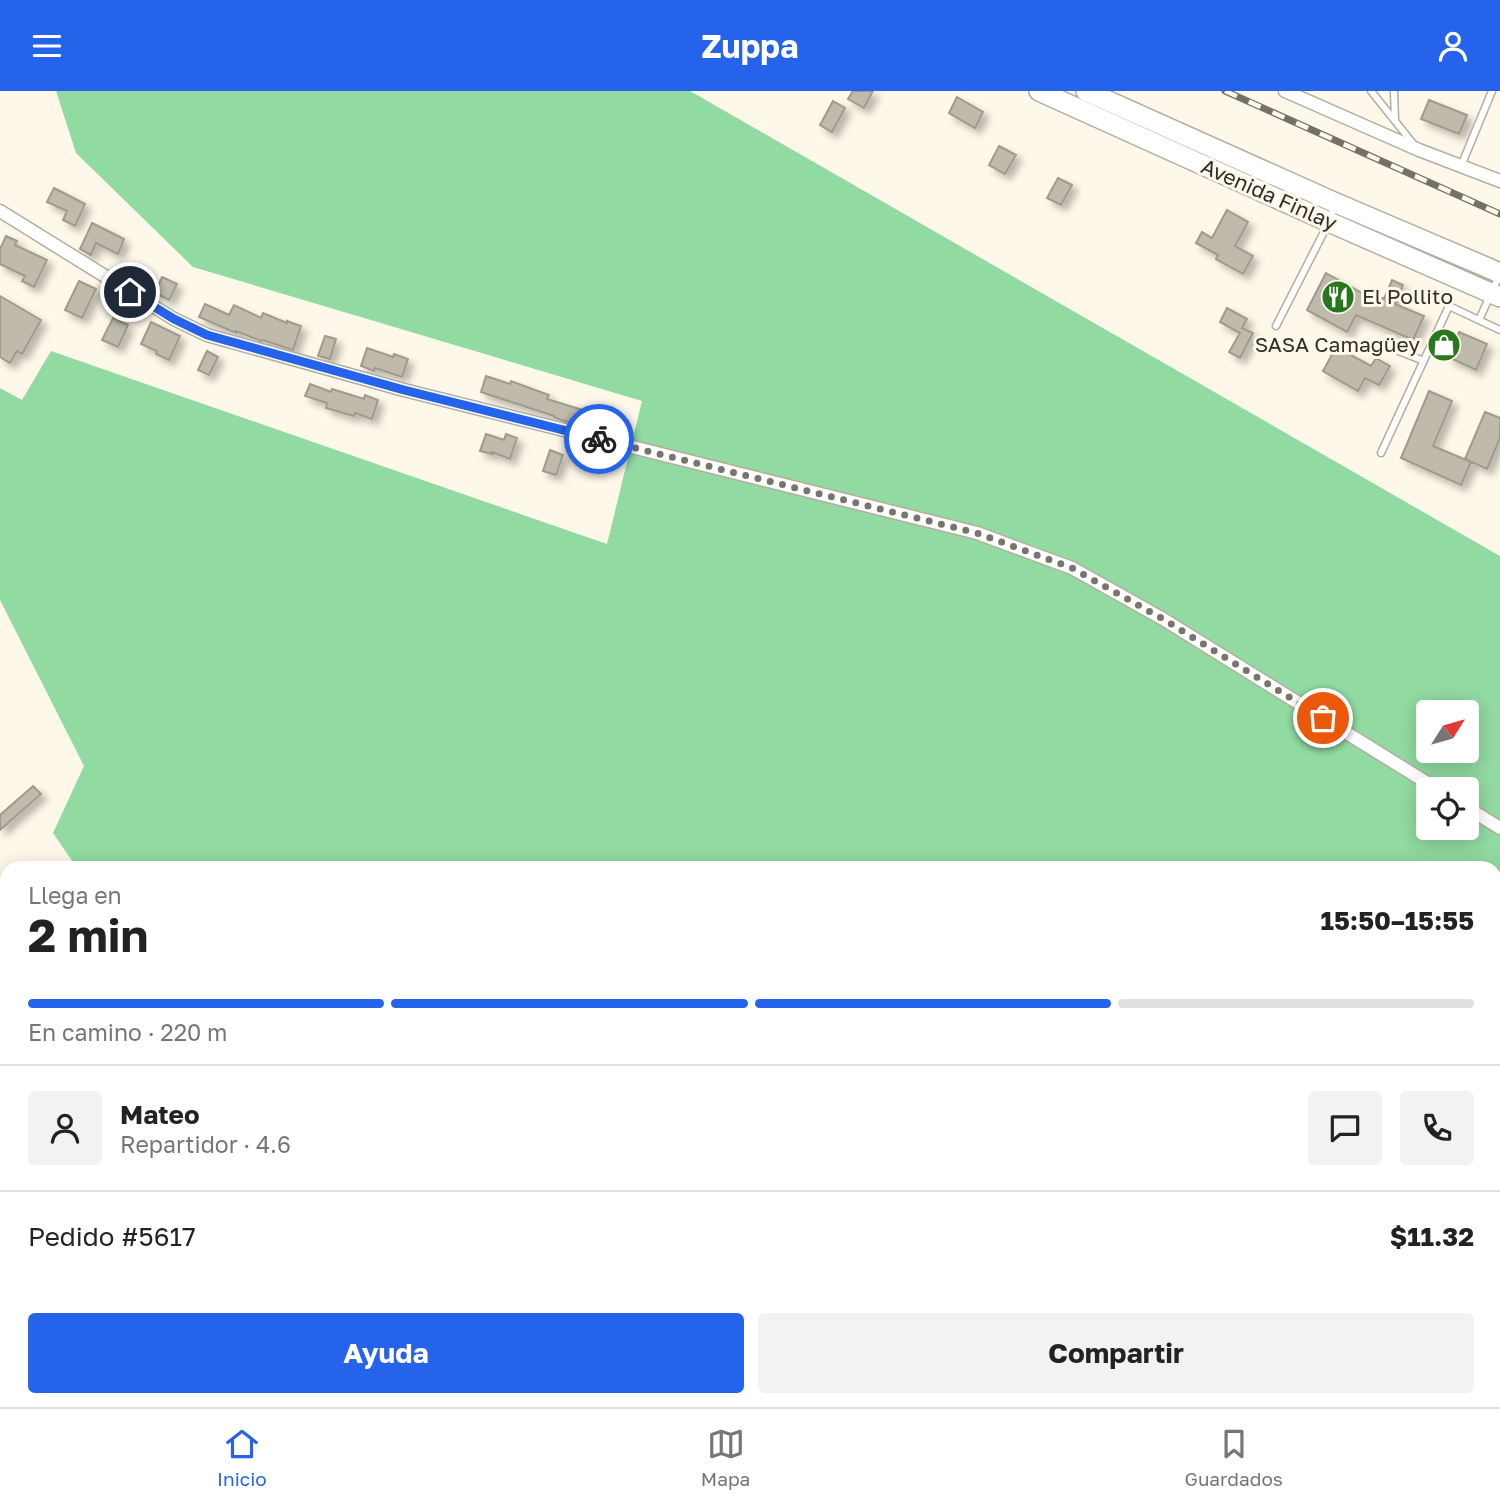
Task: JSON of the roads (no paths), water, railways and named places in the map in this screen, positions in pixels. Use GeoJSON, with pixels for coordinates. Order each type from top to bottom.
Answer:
{"type":"FeatureCollection","features":[{"type":"Feature","properties":{"kind":"highway","name":"Avenida Finlay"},"geometry":{"type":"LineString","coordinates":[[1039,91],[1496,295]]}},
{"type":"Feature","properties":{"kind":"highway","name":"Avenida Finlay"},"geometry":{"type":"LineString","coordinates":[[1086,91],[1500,274]]}},
{"type":"Feature","properties":{"kind":"street"},"geometry":{"type":"LineString","coordinates":[[1285,91],[1419,150],[1500,181]]}},
{"type":"Feature","properties":{"kind":"street"},"geometry":{"type":"LineString","coordinates":[[0,211],[174,319],[207,335],[404,390],[977,533],[1072,568],[1163,619],[1418,777]]}},
{"type":"Feature","properties":{"kind":"street"},"geometry":{"type":"LineString","coordinates":[[1479,815],[1500,828]]}},
{"type":"Feature","properties":{"kind":"lane"},"geometry":{"type":"LineString","coordinates":[[1371,91],[1419,150]]}},
{"type":"Feature","properties":{"kind":"lane"},"geometry":{"type":"LineString","coordinates":[[1394,91],[1395,120]]}},
{"type":"Feature","properties":{"kind":"lane"},"geometry":{"type":"LineString","coordinates":[[1461,166],[1492,91]]}},
{"type":"Feature","properties":{"kind":"lane"},"geometry":{"type":"LineString","coordinates":[[1276,326],[1336,203]]}},
{"type":"Feature","properties":{"kind":"lane"},"geometry":{"type":"LineString","coordinates":[[1479,320],[1496,295],[1500,274]]}},
{"type":"Feature","properties":{"kind":"lane"},"geometry":{"type":"LineString","coordinates":[[1381,453],[1449,306],[1500,330]]}},
{"type":"Feature","properties":{"kind":"lane"},"geometry":{"type":"LineString","coordinates":[[1386,346],[1424,361]]}},
{"type":"Feature","properties":{"kind":"railway"},"geometry":{"type":"LineString","coordinates":[[1225,91],[1500,214]]}},
{"type":"Feature","properties":{"kind":"place","name":"El Pollito"},"geometry":{"type":"Point","coordinates":[1338,297]}},
{"type":"Feature","properties":{"kind":"place","name":"SASA Camagüey"},"geometry":{"type":"Point","coordinates":[1444,345]}}]}
